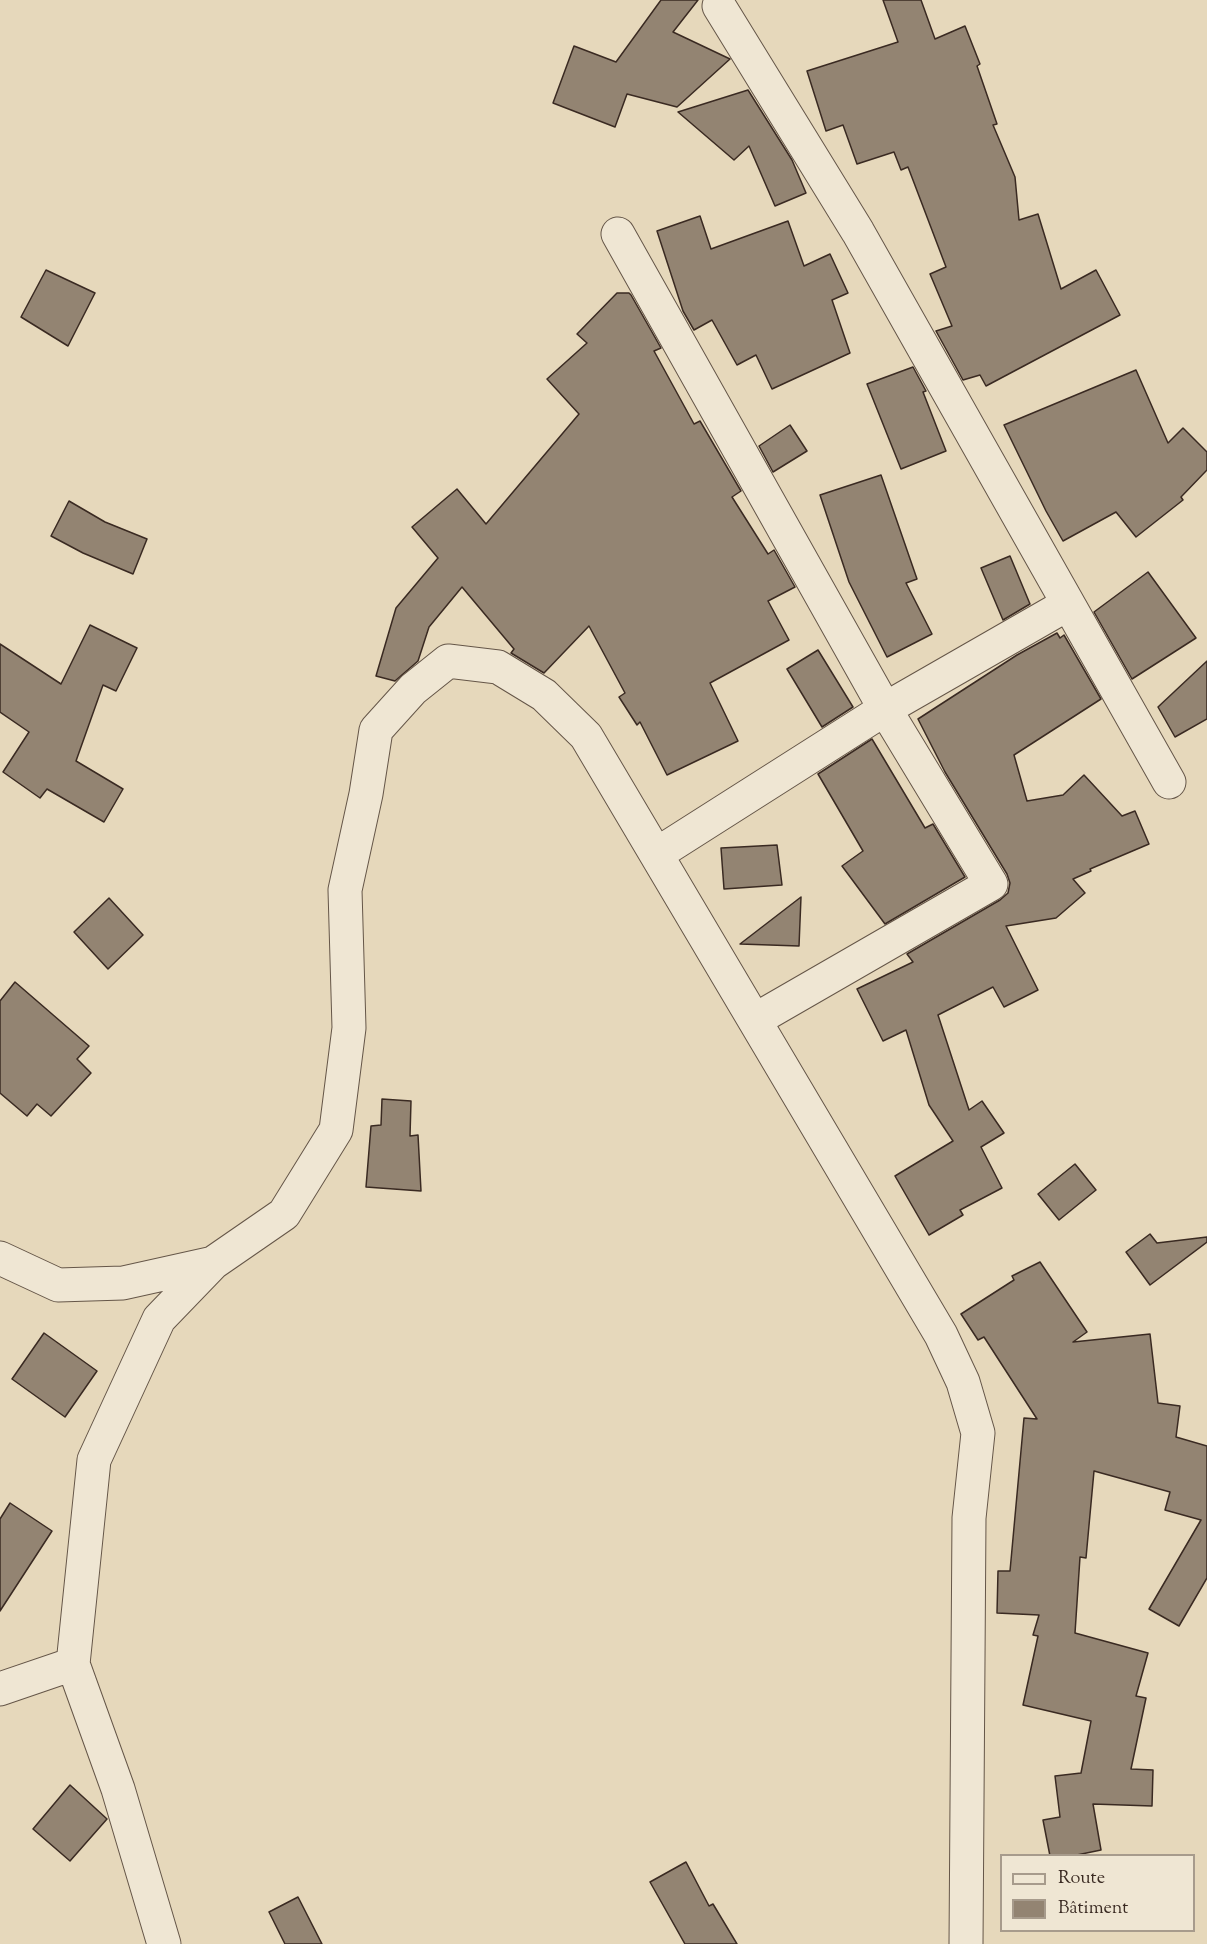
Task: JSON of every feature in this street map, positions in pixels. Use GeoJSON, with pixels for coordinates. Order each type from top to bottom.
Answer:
{"type":"FeatureCollection","features":[{"type":"Feature","properties":{"kind":"street"},"geometry":{"type":"LineString","coordinates":[[719,6],[858,232],[1169,782]]}},
{"type":"Feature","properties":{"kind":"street"},"geometry":{"type":"LineString","coordinates":[[618,234],[885,709],[991,884],[755,1020]]}},
{"type":"Feature","properties":{"kind":"street"},"geometry":{"type":"LineString","coordinates":[[657,854],[885,709],[1068,604]]}},
{"type":"Feature","properties":{"kind":"street"},"geometry":{"type":"LineString","coordinates":[[164,1944],[118,1789],[73,1665],[94,1460],[159,1319],[213,1263],[284,1214],[336,1130],[349,1028],[345,890],[366,794],[376,730],[413,689],[448,661],[498,667],[544,695],[586,736],[941,1335],[963,1382],[978,1432],[969,1518],[966,1944]]}},
{"type":"Feature","properties":{"kind":"street"},"geometry":{"type":"LineString","coordinates":[[0,1258],[58,1285],[123,1283],[213,1263]]}},
{"type":"Feature","properties":{"kind":"street"},"geometry":{"type":"LineString","coordinates":[[0,1689],[73,1665]]}},
{"type":"Feature","properties":{"kind":"building"},"geometry":{"type":"Polygon","coordinates":[[[661,0],[698,0],[673,32],[730,59],[677,107],[627,94],[615,127],[553,103],[574,46],[616,62],[661,0]]]}},
{"type":"Feature","properties":{"kind":"building"},"geometry":{"type":"Polygon","coordinates":[[[883,0],[921,0],[935,39],[965,26],[980,64],[977,66],[997,124],[993,125],[1015,177],[1019,220],[1038,214],[1061,289],[1096,270],[1120,315],[986,386],[980,375],[963,380],[936,331],[952,326],[930,274],[946,267],[908,167],[901,170],[894,152],[857,164],[843,125],[826,131],[807,71],[898,42],[883,0]]]}},
{"type":"Feature","properties":{"kind":"building"},"geometry":{"type":"Polygon","coordinates":[[[748,90],[792,160],[806,193],[775,206],[749,146],[734,160],[678,112],[748,90]]]}},
{"type":"Feature","properties":{"kind":"building"},"geometry":{"type":"Polygon","coordinates":[[[700,216],[711,249],[788,221],[804,266],[830,254],[848,293],[832,300],[850,353],[772,389],[756,355],[737,365],[712,320],[694,330],[683,311],[657,231],[700,216]]]}},
{"type":"Feature","properties":{"kind":"building"},"geometry":{"type":"Polygon","coordinates":[[[46,270],[95,293],[68,346],[21,317],[46,270]]]}},
{"type":"Feature","properties":{"kind":"building"},"geometry":{"type":"Polygon","coordinates":[[[617,293],[631,295],[661,348],[654,351],[694,424],[700,421],[741,491],[732,497],[768,554],[774,550],[795,587],[768,601],[789,640],[710,683],[738,741],[667,775],[640,722],[637,725],[619,697],[625,693],[589,626],[544,673],[511,653],[514,649],[462,587],[429,627],[418,661],[395,681],[376,676],[396,608],[438,558],[412,527],[457,489],[486,524],[579,414],[547,379],[587,343],[577,334],[617,293]]]}},
{"type":"Feature","properties":{"kind":"building"},"geometry":{"type":"Polygon","coordinates":[[[913,367],[926,391],[923,392],[946,451],[901,469],[867,384],[913,367]]]}},
{"type":"Feature","properties":{"kind":"building"},"geometry":{"type":"Polygon","coordinates":[[[1136,370],[1168,443],[1183,428],[1207,452],[1207,470],[1181,497],[1183,500],[1136,537],[1116,512],[1063,541],[1004,425],[1136,370]]]}},
{"type":"Feature","properties":{"kind":"building"},"geometry":{"type":"Polygon","coordinates":[[[790,425],[807,451],[773,472],[759,446],[790,425]]]}},
{"type":"Feature","properties":{"kind":"building"},"geometry":{"type":"Polygon","coordinates":[[[881,475],[917,579],[906,583],[932,634],[887,657],[849,582],[820,495],[881,475]]]}},
{"type":"Feature","properties":{"kind":"building"},"geometry":{"type":"Polygon","coordinates":[[[69,501],[105,522],[147,539],[133,574],[83,553],[51,536],[69,501]]]}},
{"type":"Feature","properties":{"kind":"building"},"geometry":{"type":"Polygon","coordinates":[[[1010,556],[1030,604],[1003,620],[981,568],[1010,556]]]}},
{"type":"Feature","properties":{"kind":"building"},"geometry":{"type":"Polygon","coordinates":[[[1148,572],[1196,638],[1132,679],[1094,612],[1148,572]]]}},
{"type":"Feature","properties":{"kind":"building"},"geometry":{"type":"Polygon","coordinates":[[[90,625],[137,648],[116,691],[103,685],[76,761],[123,789],[104,822],[47,789],[40,798],[3,772],[29,732],[0,712],[0,644],[61,684],[90,625]]]}},
{"type":"Feature","properties":{"kind":"building"},"geometry":{"type":"Polygon","coordinates":[[[1057,633],[1060,638],[1064,635],[1101,699],[1014,755],[1027,801],[1063,795],[1084,775],[1122,816],[1135,811],[1149,844],[1090,869],[1091,871],[1073,879],[1085,893],[1056,918],[1006,926],[1038,990],[1004,1007],[993,987],[938,1015],[969,1110],[982,1101],[1004,1133],[981,1147],[1002,1188],[960,1210],[963,1215],[929,1235],[895,1176],[953,1141],[929,1105],[906,1030],[883,1041],[857,989],[913,962],[907,954],[1000,900],[1008,893],[1010,883],[1007,874],[945,772],[918,719],[1017,655],[1057,633]]]}},
{"type":"Feature","properties":{"kind":"building"},"geometry":{"type":"Polygon","coordinates":[[[818,650],[853,707],[822,727],[787,669],[818,650]]]}},
{"type":"Feature","properties":{"kind":"building"},"geometry":{"type":"Polygon","coordinates":[[[1207,661],[1207,719],[1175,737],[1158,707],[1207,661]]]}},
{"type":"Feature","properties":{"kind":"building"},"geometry":{"type":"Polygon","coordinates":[[[872,739],[925,828],[933,824],[965,877],[885,924],[842,866],[863,851],[818,774],[872,739]]]}},
{"type":"Feature","properties":{"kind":"building"},"geometry":{"type":"Polygon","coordinates":[[[777,845],[782,885],[724,889],[721,848],[777,845]]]}},
{"type":"Feature","properties":{"kind":"building"},"geometry":{"type":"Polygon","coordinates":[[[801,897],[799,946],[740,944],[801,897]]]}},
{"type":"Feature","properties":{"kind":"building"},"geometry":{"type":"Polygon","coordinates":[[[109,898],[143,935],[108,969],[74,932],[109,898]]]}},
{"type":"Feature","properties":{"kind":"building"},"geometry":{"type":"Polygon","coordinates":[[[15,982],[89,1046],[77,1059],[91,1073],[51,1116],[37,1104],[27,1116],[0,1093],[0,1001],[15,982]]]}},
{"type":"Feature","properties":{"kind":"building"},"geometry":{"type":"Polygon","coordinates":[[[382,1099],[411,1101],[410,1136],[418,1135],[421,1191],[366,1187],[371,1126],[381,1125],[382,1099]]]}},
{"type":"Feature","properties":{"kind":"building"},"geometry":{"type":"Polygon","coordinates":[[[1075,1164],[1096,1190],[1059,1220],[1038,1194],[1075,1164]]]}},
{"type":"Feature","properties":{"kind":"building"},"geometry":{"type":"Polygon","coordinates":[[[1150,1234],[1157,1243],[1207,1237],[1207,1242],[1150,1285],[1126,1252],[1150,1234]]]}},
{"type":"Feature","properties":{"kind":"building"},"geometry":{"type":"Polygon","coordinates":[[[1040,1262],[1087,1332],[1073,1342],[1150,1334],[1158,1403],[1180,1406],[1176,1437],[1207,1446],[1207,1578],[1179,1626],[1149,1609],[1201,1520],[1165,1510],[1170,1492],[1094,1471],[1086,1558],[1080,1557],[1075,1633],[1148,1653],[1136,1696],[1146,1698],[1131,1769],[1153,1770],[1152,1806],[1093,1804],[1101,1850],[1082,1854],[1050,1854],[1043,1820],[1060,1817],[1055,1776],[1081,1773],[1091,1721],[1023,1705],[1038,1636],[1033,1635],[1039,1615],[997,1613],[998,1571],[1010,1571],[1024,1418],[1037,1419],[984,1337],[978,1340],[961,1314],[1014,1280],[1012,1276],[1040,1262]]]}},
{"type":"Feature","properties":{"kind":"building"},"geometry":{"type":"Polygon","coordinates":[[[44,1333],[97,1371],[65,1417],[12,1379],[44,1333]]]}},
{"type":"Feature","properties":{"kind":"building"},"geometry":{"type":"Polygon","coordinates":[[[10,1503],[52,1531],[0,1611],[0,1519],[10,1503]]]}},
{"type":"Feature","properties":{"kind":"building"},"geometry":{"type":"Polygon","coordinates":[[[70,1785],[107,1819],[70,1861],[33,1829],[70,1785]]]}},
{"type":"Feature","properties":{"kind":"building"},"geometry":{"type":"Polygon","coordinates":[[[686,1862],[709,1906],[713,1904],[737,1944],[685,1944],[650,1882],[686,1862]]]}},
{"type":"Feature","properties":{"kind":"building"},"geometry":{"type":"Polygon","coordinates":[[[298,1897],[322,1944],[285,1944],[269,1912],[298,1897]]]}}]}
